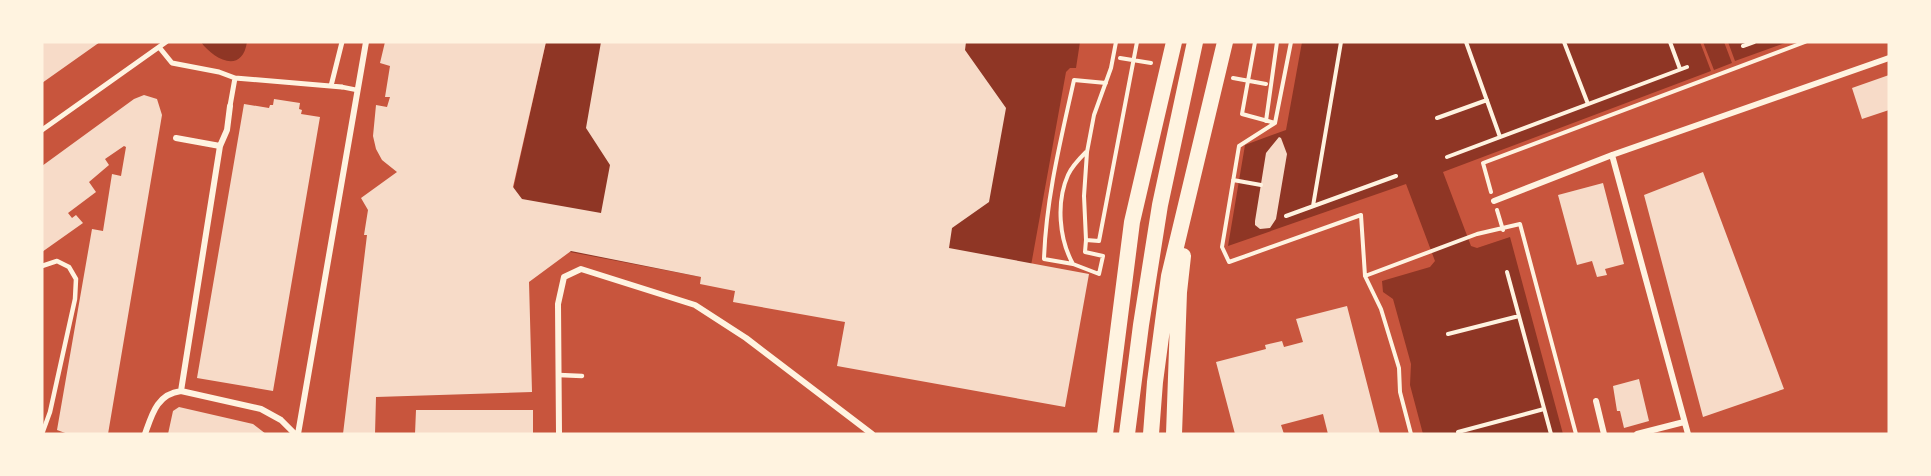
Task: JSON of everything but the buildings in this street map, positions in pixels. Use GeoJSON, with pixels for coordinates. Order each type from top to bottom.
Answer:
{"type":"FeatureCollection","features":[{"type":"Feature","properties":{"kind":"highway"},"geometry":{"type":"LineString","coordinates":[[1105,434],[1132,222],[1174,42]]}},
{"type":"Feature","properties":{"kind":"highway"},"geometry":{"type":"LineString","coordinates":[[1127,434],[1141,325],[1161,205],[1195,42]]}},
{"type":"Feature","properties":{"kind":"highway"},"geometry":{"type":"LineString","coordinates":[[1151,434],[1155,382],[1169,276],[1225,42]]}},
{"type":"Feature","properties":{"kind":"highway"},"geometry":{"type":"LineString","coordinates":[[1174,434],[1179,292],[1201,146]]}},
{"type":"Feature","properties":{"kind":"street"},"geometry":{"type":"LineString","coordinates":[[42,130],[166,42]]}},
{"type":"Feature","properties":{"kind":"street"},"geometry":{"type":"LineString","coordinates":[[331,86],[342,42]]}},
{"type":"Feature","properties":{"kind":"street"},"geometry":{"type":"LineString","coordinates":[[145,434],[153,411],[162,399],[181,391],[261,409],[280,420],[297,434],[366,42]]}},
{"type":"Feature","properties":{"kind":"street"},"geometry":{"type":"LineString","coordinates":[[159,47],[172,63],[219,72],[235,78],[342,87]]}},
{"type":"Feature","properties":{"kind":"street"},"geometry":{"type":"LineString","coordinates":[[1494,201],[1612,155],[1889,58]]}},
{"type":"Feature","properties":{"kind":"street"},"geometry":{"type":"LineString","coordinates":[[181,391],[220,147],[227,130],[235,78]]}},
{"type":"Feature","properties":{"kind":"street"},"geometry":{"type":"LineString","coordinates":[[176,138],[220,147]]}},
{"type":"Feature","properties":{"kind":"street"},"geometry":{"type":"LineString","coordinates":[[1612,155],[1688,434]]}},
{"type":"Feature","properties":{"kind":"street"},"geometry":{"type":"LineString","coordinates":[[560,434],[558,304],[564,277],[581,269],[695,305],[746,338],[872,434]]}},
{"type":"Feature","properties":{"kind":"street"},"geometry":{"type":"LineString","coordinates":[[1596,401],[1604,434]]}},
{"type":"Feature","properties":{"kind":"street"},"geometry":{"type":"LineString","coordinates":[[1637,434],[1684,422]]}},
{"type":"Feature","properties":{"kind":"lane"},"geometry":{"type":"LineString","coordinates":[[342,87],[357,90]]}},
{"type":"Feature","properties":{"kind":"lane"},"geometry":{"type":"LineString","coordinates":[[42,266],[57,261],[69,267],[76,279],[75,299],[42,434]]}},
{"type":"Feature","properties":{"kind":"lane"},"geometry":{"type":"LineString","coordinates":[[559,375],[582,376]]}},
{"type":"Feature","properties":{"kind":"path"},"geometry":{"type":"LineString","coordinates":[[1106,83],[1074,80],[1054,170],[1045,230],[1044,259],[1073,264],[1099,274],[1103,256],[1085,252],[1084,196],[1087,152],[1094,115],[1106,83],[1111,68],[1116,42]]}},
{"type":"Feature","properties":{"kind":"path"},"geometry":{"type":"LineString","coordinates":[[1086,240],[1099,242],[1137,42]]}},
{"type":"Feature","properties":{"kind":"path"},"geometry":{"type":"LineString","coordinates":[[1255,42],[1242,114],[1275,123]]}},
{"type":"Feature","properties":{"kind":"path"},"geometry":{"type":"LineString","coordinates":[[1266,121],[1276,42]]}},
{"type":"Feature","properties":{"kind":"path"},"geometry":{"type":"LineString","coordinates":[[1292,42],[1275,123],[1239,146],[1222,247],[1229,262],[1361,215],[1365,276],[1381,309],[1399,368],[1400,392],[1411,434]]}},
{"type":"Feature","properties":{"kind":"path"},"geometry":{"type":"LineString","coordinates":[[1313,206],[1341,42]]}},
{"type":"Feature","properties":{"kind":"path"},"geometry":{"type":"LineString","coordinates":[[1466,42],[1500,137]]}},
{"type":"Feature","properties":{"kind":"path"},"geometry":{"type":"LineString","coordinates":[[1564,42],[1588,104]]}},
{"type":"Feature","properties":{"kind":"path"},"geometry":{"type":"LineString","coordinates":[[1670,42],[1680,69]]}},
{"type":"Feature","properties":{"kind":"path"},"geometry":{"type":"LineString","coordinates":[[1743,46],[1754,42]]}},
{"type":"Feature","properties":{"kind":"path"},"geometry":{"type":"LineString","coordinates":[[1503,230],[1483,163],[1805,42]]}},
{"type":"Feature","properties":{"kind":"path"},"geometry":{"type":"LineString","coordinates":[[1447,157],[1687,67]]}},
{"type":"Feature","properties":{"kind":"path"},"geometry":{"type":"LineString","coordinates":[[1248,81],[1266,84]]}},
{"type":"Feature","properties":{"kind":"path"},"geometry":{"type":"LineString","coordinates":[[1437,118],[1487,100]]}},
{"type":"Feature","properties":{"kind":"path"},"geometry":{"type":"LineString","coordinates":[[1073,264],[1065,249],[1061,227],[1062,198],[1068,175],[1076,162],[1087,152]]}},
{"type":"Feature","properties":{"kind":"path"},"geometry":{"type":"LineString","coordinates":[[1286,216],[1396,176]]}},
{"type":"Feature","properties":{"kind":"path"},"geometry":{"type":"LineString","coordinates":[[1233,180],[1261,185]]}},
{"type":"Feature","properties":{"kind":"path"},"geometry":{"type":"LineString","coordinates":[[1365,276],[1477,234],[1520,225],[1576,434]]}},
{"type":"Feature","properties":{"kind":"path"},"geometry":{"type":"LineString","coordinates":[[1507,272],[1551,434]]}},
{"type":"Feature","properties":{"kind":"path"},"geometry":{"type":"LineString","coordinates":[[1448,334],[1519,316]]}},
{"type":"Feature","properties":{"kind":"path"},"geometry":{"type":"LineString","coordinates":[[1458,432],[1544,409]]}},
{"type":"Feature","properties":{"kind":"shaded area"},"geometry":{"type":"Polygon","coordinates":[[[201,42],[247,42],[239,58],[227,61],[213,54],[201,42]]]}},
{"type":"Feature","properties":{"kind":"shaded area"},"geometry":{"type":"Polygon","coordinates":[[[546,42],[1080,42],[1076,68],[1070,68],[1066,72],[1019,332],[701,277],[502,239],[546,42]]]}},
{"type":"Feature","properties":{"kind":"shaded area"},"geometry":{"type":"Polygon","coordinates":[[[1302,42],[1700,42],[1711,71],[1443,172],[1471,246],[1477,248],[1510,237],[1563,434],[1423,434],[1410,385],[1411,364],[1393,299],[1383,292],[1382,281],[1430,267],[1435,261],[1406,184],[1228,246],[1245,145],[1286,130],[1302,42]]]}},
{"type":"Feature","properties":{"kind":"shaded area"},"geometry":{"type":"Polygon","coordinates":[[[1703,42],[1724,42],[1732,63],[1714,70],[1703,42]]]}},
{"type":"Feature","properties":{"kind":"shaded area"},"geometry":{"type":"Polygon","coordinates":[[[1728,42],[1788,42],[1735,61],[1728,42]]]}}]}
